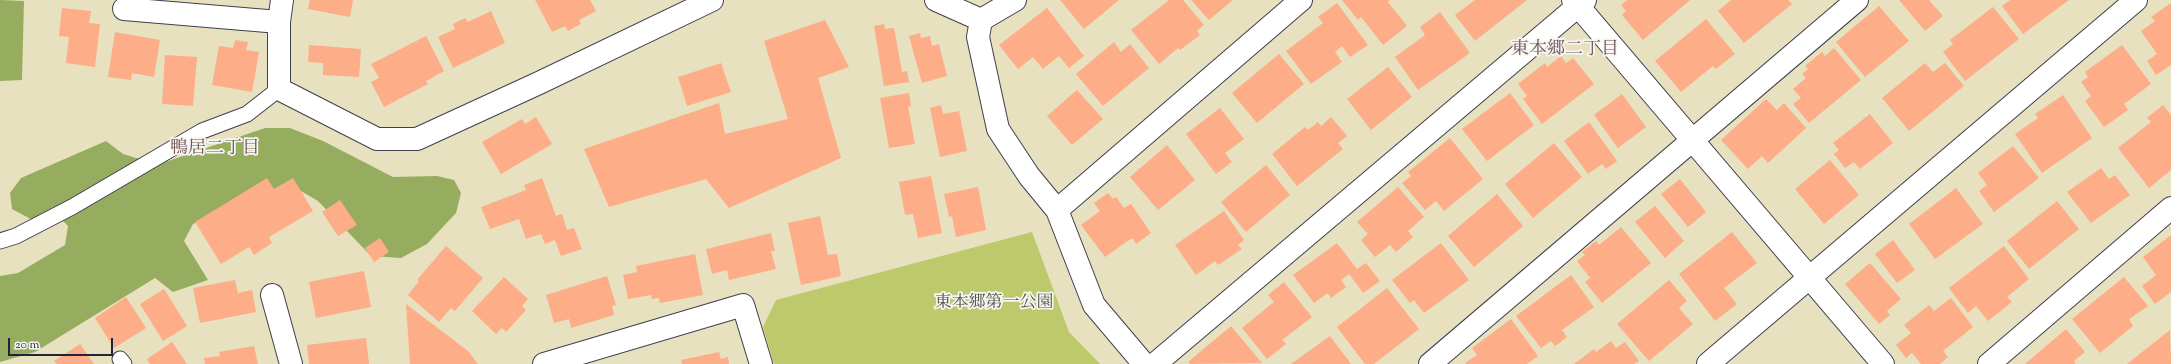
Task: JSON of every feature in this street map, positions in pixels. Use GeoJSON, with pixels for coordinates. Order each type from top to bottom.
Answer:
{"type":"FeatureCollection","features":[{"type":"Feature","properties":{"kind":"street"},"geometry":{"type":"LineString","coordinates":[[282,0],[279,22],[279,89],[378,139],[416,139],[539,84],[712,0]]}},
{"type":"Feature","properties":{"kind":"street"},"geometry":{"type":"LineString","coordinates":[[936,0],[981,20]]}},
{"type":"Feature","properties":{"kind":"street"},"geometry":{"type":"LineString","coordinates":[[1015,0],[981,20],[978,37],[998,129],[1029,176],[1057,210],[1094,305],[1144,364]]}},
{"type":"Feature","properties":{"kind":"street"},"geometry":{"type":"LineString","coordinates":[[1057,210],[1301,0]]}},
{"type":"Feature","properties":{"kind":"street"},"geometry":{"type":"LineString","coordinates":[[1430,364],[1857,0]]}},
{"type":"Feature","properties":{"kind":"street"},"geometry":{"type":"LineString","coordinates":[[1708,364],[2136,0]]}},
{"type":"Feature","properties":{"kind":"street"},"geometry":{"type":"LineString","coordinates":[[1155,364],[1579,2],[1693,141],[1883,364]]}},
{"type":"Feature","properties":{"kind":"street"},"geometry":{"type":"LineString","coordinates":[[124,9],[279,22]]}},
{"type":"Feature","properties":{"kind":"street"},"geometry":{"type":"LineString","coordinates":[[1989,364],[2171,208]]}},
{"type":"Feature","properties":{"kind":"street"},"geometry":{"type":"LineString","coordinates":[[272,295],[291,364]]}},
{"type":"Feature","properties":{"kind":"street"},"geometry":{"type":"LineString","coordinates":[[544,364],[743,305],[761,364]]}},
{"type":"Feature","properties":{"kind":"lane"},"geometry":{"type":"LineString","coordinates":[[0,241],[16,236],[72,207],[202,131],[247,114],[279,89]]}},
{"type":"Feature","properties":{"kind":"green space"},"geometry":{"type":"Polygon","coordinates":[[[0,0],[24,1],[22,80],[0,81],[0,0]]]}},
{"type":"Feature","properties":{"kind":"green space"},"geometry":{"type":"Polygon","coordinates":[[[265,128],[290,128],[323,141],[393,177],[437,176],[454,180],[461,193],[456,213],[427,244],[401,258],[371,256],[318,201],[294,187],[262,190],[193,224],[184,241],[208,280],[173,292],[155,278],[35,352],[0,362],[0,276],[18,273],[65,245],[68,226],[60,218],[38,223],[12,209],[10,193],[21,178],[106,141],[123,154],[136,158],[168,161],[265,128]]]}},
{"type":"Feature","properties":{"kind":"green space","name":"東本郷第一公園"},"geometry":{"type":"Polygon","coordinates":[[[1032,232],[1069,332],[1100,364],[774,364],[763,327],[776,300],[1032,232]]]}},
{"type":"Feature","properties":{"kind":"building"},"geometry":{"type":"Polygon","coordinates":[[[310,0],[353,0],[350,17],[308,9],[310,0]]]}},
{"type":"Feature","properties":{"kind":"building"},"geometry":{"type":"Polygon","coordinates":[[[535,0],[590,0],[596,11],[579,20],[581,24],[568,31],[565,26],[552,32],[535,0]]]}},
{"type":"Feature","properties":{"kind":"building"},"geometry":{"type":"Polygon","coordinates":[[[1060,0],[1119,0],[1084,29],[1060,0]]]}},
{"type":"Feature","properties":{"kind":"building"},"geometry":{"type":"Polygon","coordinates":[[[1169,0],[1183,0],[1204,25],[1197,31],[1200,35],[1180,50],[1178,48],[1159,64],[1131,30],[1169,0]]]}},
{"type":"Feature","properties":{"kind":"building"},"geometry":{"type":"Polygon","coordinates":[[[1191,0],[1233,0],[1209,20],[1191,0]]]}},
{"type":"Feature","properties":{"kind":"building"},"geometry":{"type":"Polygon","coordinates":[[[1342,0],[1390,0],[1388,2],[1407,26],[1383,45],[1361,17],[1358,20],[1342,0]]]}},
{"type":"Feature","properties":{"kind":"building"},"geometry":{"type":"Polygon","coordinates":[[[1475,0],[1527,0],[1475,41],[1455,15],[1475,0]]]}},
{"type":"Feature","properties":{"kind":"building"},"geometry":{"type":"Polygon","coordinates":[[[1627,0],[1690,0],[1643,40],[1622,15],[1626,11],[1621,5],[1627,0]]]}},
{"type":"Feature","properties":{"kind":"building"},"geometry":{"type":"Polygon","coordinates":[[[1731,0],[1788,0],[1792,4],[1744,43],[1718,11],[1731,0]]]}},
{"type":"Feature","properties":{"kind":"building"},"geometry":{"type":"Polygon","coordinates":[[[1899,0],[1929,0],[1943,16],[1925,31],[1899,0]]]}},
{"type":"Feature","properties":{"kind":"building"},"geometry":{"type":"Polygon","coordinates":[[[2010,0],[2069,0],[2023,34],[2002,6],[2010,0]]]}},
{"type":"Feature","properties":{"kind":"building"},"geometry":{"type":"Polygon","coordinates":[[[1337,3],[1368,45],[1350,57],[1342,46],[1335,52],[1342,62],[1311,84],[1286,51],[1323,23],[1318,17],[1337,3]]]}},
{"type":"Feature","properties":{"kind":"building"},"geometry":{"type":"Polygon","coordinates":[[[2171,3],[2171,65],[2156,75],[2147,61],[2157,54],[2141,31],[2155,21],[2151,17],[2171,3]]]}},
{"type":"Feature","properties":{"kind":"building"},"geometry":{"type":"Polygon","coordinates":[[[1879,6],[1909,41],[1865,77],[1836,42],[1879,6]]]}},
{"type":"Feature","properties":{"kind":"building"},"geometry":{"type":"Polygon","coordinates":[[[1993,7],[2019,39],[1965,81],[1943,52],[1953,44],[1950,40],[1993,7]]]}},
{"type":"Feature","properties":{"kind":"building"},"geometry":{"type":"Polygon","coordinates":[[[62,8],[91,11],[89,23],[100,24],[95,67],[66,63],[69,37],[59,36],[62,8]]]}},
{"type":"Feature","properties":{"kind":"building"},"geometry":{"type":"Polygon","coordinates":[[[1047,8],[1084,56],[1069,68],[1059,56],[1043,69],[1033,57],[1018,69],[999,45],[1047,8]]]}},
{"type":"Feature","properties":{"kind":"building"},"geometry":{"type":"Polygon","coordinates":[[[491,11],[505,43],[453,68],[438,37],[455,29],[453,24],[465,18],[468,22],[491,11]]]}},
{"type":"Feature","properties":{"kind":"building"},"geometry":{"type":"Polygon","coordinates":[[[1440,12],[1470,53],[1418,90],[1395,57],[1425,35],[1420,27],[1440,12]]]}},
{"type":"Feature","properties":{"kind":"building"},"geometry":{"type":"Polygon","coordinates":[[[1706,19],[1735,54],[1716,69],[1713,66],[1681,92],[1655,61],[1706,19]]]}},
{"type":"Feature","properties":{"kind":"building"},"geometry":{"type":"Polygon","coordinates":[[[825,20],[849,67],[818,78],[841,158],[729,208],[706,179],[609,207],[584,149],[719,103],[725,134],[788,119],[764,41],[825,20]]]}},
{"type":"Feature","properties":{"kind":"building"},"geometry":{"type":"Polygon","coordinates":[[[884,24],[885,29],[894,28],[902,72],[907,71],[909,82],[884,86],[874,26],[884,24]]]}},
{"type":"Feature","properties":{"kind":"building"},"geometry":{"type":"Polygon","coordinates":[[[115,32],[160,40],[154,77],[132,73],[131,80],[108,77],[115,32]]]}},
{"type":"Feature","properties":{"kind":"building"},"geometry":{"type":"Polygon","coordinates":[[[920,33],[921,38],[930,36],[932,46],[939,44],[947,76],[922,83],[909,36],[920,33]]]}},
{"type":"Feature","properties":{"kind":"building"},"geometry":{"type":"Polygon","coordinates":[[[426,36],[444,71],[426,81],[428,84],[384,107],[371,82],[379,78],[371,64],[426,36]]]}},
{"type":"Feature","properties":{"kind":"building"},"geometry":{"type":"Polygon","coordinates":[[[235,40],[248,42],[246,50],[259,52],[252,92],[212,85],[219,46],[233,48],[235,40]]]}},
{"type":"Feature","properties":{"kind":"building"},"geometry":{"type":"Polygon","coordinates":[[[1114,42],[1121,52],[1130,44],[1149,68],[1103,106],[1076,74],[1114,42]]]}},
{"type":"Feature","properties":{"kind":"building"},"geometry":{"type":"Polygon","coordinates":[[[309,45],[361,49],[359,77],[323,75],[323,63],[308,62],[309,45]]]}},
{"type":"Feature","properties":{"kind":"building"},"geometry":{"type":"Polygon","coordinates":[[[2122,45],[2151,84],[2124,104],[2128,110],[2104,127],[2085,101],[2091,96],[2081,82],[2088,77],[2085,72],[2122,45]]]}},
{"type":"Feature","properties":{"kind":"building"},"geometry":{"type":"Polygon","coordinates":[[[1834,48],[1861,80],[1809,123],[1793,104],[1801,98],[1793,89],[1806,78],[1802,74],[1808,69],[1805,66],[1822,52],[1825,56],[1834,48]]]}},
{"type":"Feature","properties":{"kind":"building"},"geometry":{"type":"Polygon","coordinates":[[[1279,54],[1304,84],[1257,123],[1232,93],[1279,54]]]}},
{"type":"Feature","properties":{"kind":"building"},"geometry":{"type":"Polygon","coordinates":[[[165,55],[197,57],[193,106],[162,104],[165,55]]]}},
{"type":"Feature","properties":{"kind":"building"},"geometry":{"type":"Polygon","coordinates":[[[1561,56],[1566,63],[1573,58],[1594,84],[1542,124],[1523,99],[1527,96],[1518,84],[1545,63],[1547,67],[1561,56]]]}},
{"type":"Feature","properties":{"kind":"building"},"geometry":{"type":"Polygon","coordinates":[[[721,63],[731,92],[687,106],[678,77],[721,63]]]}},
{"type":"Feature","properties":{"kind":"building"},"geometry":{"type":"Polygon","coordinates":[[[1925,63],[1933,72],[1945,63],[1964,86],[1909,131],[1882,98],[1925,63]]]}},
{"type":"Feature","properties":{"kind":"building"},"geometry":{"type":"Polygon","coordinates":[[[1388,67],[1412,97],[1371,130],[1347,99],[1388,67]]]}},
{"type":"Feature","properties":{"kind":"building"},"geometry":{"type":"Polygon","coordinates":[[[1077,90],[1103,119],[1072,145],[1047,116],[1077,90]]]}},
{"type":"Feature","properties":{"kind":"building"},"geometry":{"type":"Polygon","coordinates":[[[909,93],[911,106],[908,107],[915,144],[889,148],[880,98],[909,93]]]}},
{"type":"Feature","properties":{"kind":"building"},"geometry":{"type":"Polygon","coordinates":[[[1510,93],[1534,125],[1487,161],[1462,129],[1510,93]]]}},
{"type":"Feature","properties":{"kind":"building"},"geometry":{"type":"Polygon","coordinates":[[[1622,94],[1646,127],[1618,148],[1594,115],[1622,94]]]}},
{"type":"Feature","properties":{"kind":"building"},"geometry":{"type":"Polygon","coordinates":[[[2063,95],[2092,138],[2042,173],[2015,134],[2038,118],[2035,114],[2063,95]]]}},
{"type":"Feature","properties":{"kind":"building"},"geometry":{"type":"Polygon","coordinates":[[[1766,99],[1777,110],[1784,103],[1806,128],[1768,163],[1762,156],[1748,169],[1721,140],[1766,99]]]}},
{"type":"Feature","properties":{"kind":"building"},"geometry":{"type":"Polygon","coordinates":[[[941,105],[943,114],[959,111],[967,151],[940,157],[930,108],[941,105]]]}},
{"type":"Feature","properties":{"kind":"building"},"geometry":{"type":"Polygon","coordinates":[[[2163,105],[2171,115],[2171,170],[2149,188],[2118,148],[2151,122],[2147,118],[2163,105]]]}},
{"type":"Feature","properties":{"kind":"building"},"geometry":{"type":"Polygon","coordinates":[[[1220,108],[1244,139],[1225,153],[1232,162],[1216,174],[1186,134],[1220,108]]]}},
{"type":"Feature","properties":{"kind":"building"},"geometry":{"type":"Polygon","coordinates":[[[1870,114],[1893,143],[1860,169],[1854,162],[1845,168],[1834,154],[1839,150],[1833,143],[1870,114]]]}},
{"type":"Feature","properties":{"kind":"building"},"geometry":{"type":"Polygon","coordinates":[[[536,117],[552,144],[501,174],[482,142],[522,119],[525,124],[536,117]]]}},
{"type":"Feature","properties":{"kind":"building"},"geometry":{"type":"Polygon","coordinates":[[[1331,117],[1347,136],[1338,143],[1343,149],[1297,186],[1272,154],[1305,127],[1308,130],[1318,122],[1321,126],[1331,117]]]}},
{"type":"Feature","properties":{"kind":"building"},"geometry":{"type":"Polygon","coordinates":[[[1589,122],[1617,161],[1606,169],[1602,164],[1588,174],[1564,141],[1589,122]]]}},
{"type":"Feature","properties":{"kind":"building"},"geometry":{"type":"Polygon","coordinates":[[[1450,138],[1483,179],[1444,211],[1436,201],[1425,210],[1402,183],[1411,176],[1408,172],[1450,138]]]}},
{"type":"Feature","properties":{"kind":"building"},"geometry":{"type":"Polygon","coordinates":[[[1554,143],[1582,177],[1533,218],[1505,184],[1554,143]]]}},
{"type":"Feature","properties":{"kind":"building"},"geometry":{"type":"Polygon","coordinates":[[[1167,145],[1195,180],[1158,210],[1130,177],[1167,145]]]}},
{"type":"Feature","properties":{"kind":"building"},"geometry":{"type":"Polygon","coordinates":[[[2013,146],[2039,178],[1994,212],[1979,191],[1987,185],[1978,173],[2013,146]]]}},
{"type":"Feature","properties":{"kind":"building"},"geometry":{"type":"Polygon","coordinates":[[[1830,160],[1859,195],[1824,224],[1795,189],[1830,160]]]}},
{"type":"Feature","properties":{"kind":"building"},"geometry":{"type":"Polygon","coordinates":[[[1266,165],[1290,195],[1246,232],[1221,202],[1266,165]]]}},
{"type":"Feature","properties":{"kind":"building"},"geometry":{"type":"Polygon","coordinates":[[[2101,168],[2109,179],[2115,175],[2130,195],[2091,223],[2067,192],[2101,168]]]}},
{"type":"Feature","properties":{"kind":"building"},"geometry":{"type":"Polygon","coordinates":[[[931,176],[942,233],[918,238],[913,214],[905,215],[899,182],[931,176]]]}},
{"type":"Feature","properties":{"kind":"building"},"geometry":{"type":"Polygon","coordinates":[[[267,178],[274,189],[293,178],[313,211],[269,237],[272,243],[254,255],[249,247],[221,264],[195,222],[267,178]]]}},
{"type":"Feature","properties":{"kind":"building"},"geometry":{"type":"Polygon","coordinates":[[[542,178],[556,216],[562,214],[567,230],[574,228],[582,249],[561,256],[555,240],[545,244],[541,234],[526,239],[519,219],[490,229],[481,207],[526,190],[524,185],[542,178]]]}},
{"type":"Feature","properties":{"kind":"building"},"geometry":{"type":"Polygon","coordinates":[[[1680,179],[1706,212],[1688,227],[1661,194],[1680,179]]]}},
{"type":"Feature","properties":{"kind":"building"},"geometry":{"type":"Polygon","coordinates":[[[978,187],[986,230],[956,237],[952,216],[949,217],[944,194],[978,187]]]}},
{"type":"Feature","properties":{"kind":"building"},"geometry":{"type":"Polygon","coordinates":[[[1398,187],[1424,217],[1408,231],[1413,237],[1396,252],[1390,245],[1375,257],[1361,240],[1368,234],[1357,222],[1398,187]]]}},
{"type":"Feature","properties":{"kind":"building"},"geometry":{"type":"Polygon","coordinates":[[[1956,188],[1983,224],[1935,259],[1909,224],[1956,188]]]}},
{"type":"Feature","properties":{"kind":"building"},"geometry":{"type":"Polygon","coordinates":[[[1108,193],[1113,199],[1116,197],[1124,208],[1131,204],[1151,233],[1136,244],[1132,238],[1105,257],[1081,225],[1100,211],[1094,203],[1108,193]]]}},
{"type":"Feature","properties":{"kind":"building"},"geometry":{"type":"Polygon","coordinates":[[[1497,194],[1523,226],[1474,267],[1448,236],[1497,194]]]}},
{"type":"Feature","properties":{"kind":"building"},"geometry":{"type":"Polygon","coordinates":[[[340,200],[357,225],[338,236],[322,212],[340,200]]]}},
{"type":"Feature","properties":{"kind":"building"},"geometry":{"type":"Polygon","coordinates":[[[2057,201],[2079,229],[2029,269],[2007,241],[2057,201]]]}},
{"type":"Feature","properties":{"kind":"building"},"geometry":{"type":"Polygon","coordinates":[[[1655,206],[1684,241],[1665,258],[1635,222],[1655,206]]]}},
{"type":"Feature","properties":{"kind":"building"},"geometry":{"type":"Polygon","coordinates":[[[1224,211],[1244,240],[1238,245],[1242,249],[1218,265],[1215,261],[1196,275],[1175,245],[1224,211]]]}},
{"type":"Feature","properties":{"kind":"building"},"geometry":{"type":"Polygon","coordinates":[[[820,216],[828,255],[837,254],[841,276],[801,285],[788,223],[820,216]]]}},
{"type":"Feature","properties":{"kind":"building"},"geometry":{"type":"Polygon","coordinates":[[[1621,227],[1651,263],[1602,303],[1585,282],[1590,278],[1577,261],[1585,255],[1582,252],[1596,241],[1599,245],[1621,227]]]}},
{"type":"Feature","properties":{"kind":"building"},"geometry":{"type":"Polygon","coordinates":[[[1732,232],[1757,263],[1724,288],[1737,304],[1715,321],[1679,274],[1732,232]]]}},
{"type":"Feature","properties":{"kind":"building"},"geometry":{"type":"Polygon","coordinates":[[[771,233],[775,251],[771,251],[776,269],[729,280],[727,270],[712,274],[706,249],[771,233]]]}},
{"type":"Feature","properties":{"kind":"building"},"geometry":{"type":"Polygon","coordinates":[[[2171,235],[2171,292],[2155,304],[2142,286],[2156,275],[2143,257],[2171,235]]]}},
{"type":"Feature","properties":{"kind":"building"},"geometry":{"type":"Polygon","coordinates":[[[380,238],[389,252],[374,262],[365,248],[380,238]]]}},
{"type":"Feature","properties":{"kind":"building"},"geometry":{"type":"Polygon","coordinates":[[[1893,240],[1915,270],[1897,283],[1875,254],[1893,240]]]}},
{"type":"Feature","properties":{"kind":"building"},"geometry":{"type":"Polygon","coordinates":[[[1337,243],[1357,269],[1366,263],[1380,281],[1363,293],[1349,274],[1341,280],[1346,287],[1331,298],[1328,293],[1314,303],[1293,275],[1337,243]]]}},
{"type":"Feature","properties":{"kind":"building"},"geometry":{"type":"Polygon","coordinates":[[[1441,243],[1469,280],[1424,313],[1414,300],[1410,303],[1392,280],[1441,243]]]}},
{"type":"Feature","properties":{"kind":"building"},"geometry":{"type":"Polygon","coordinates":[[[446,246],[483,278],[455,311],[451,308],[439,322],[408,295],[419,281],[417,280],[446,246]]]}},
{"type":"Feature","properties":{"kind":"building"},"geometry":{"type":"Polygon","coordinates":[[[2004,246],[2029,279],[2007,297],[2012,302],[1988,321],[1976,306],[1968,313],[1949,288],[2004,246]]]}},
{"type":"Feature","properties":{"kind":"building"},"geometry":{"type":"Polygon","coordinates":[[[695,254],[703,295],[660,303],[659,298],[652,299],[651,295],[628,299],[623,275],[637,272],[636,266],[695,254]]]}},
{"type":"Feature","properties":{"kind":"building"},"geometry":{"type":"Polygon","coordinates":[[[1870,263],[1901,299],[1887,311],[1890,315],[1879,324],[1845,284],[1870,263]]]}},
{"type":"Feature","properties":{"kind":"building"},"geometry":{"type":"Polygon","coordinates":[[[364,271],[371,307],[316,318],[309,282],[364,271]]]}},
{"type":"Feature","properties":{"kind":"building"},"geometry":{"type":"Polygon","coordinates":[[[1571,275],[1594,307],[1562,330],[1567,337],[1555,346],[1551,341],[1541,348],[1516,316],[1571,275]]]}},
{"type":"Feature","properties":{"kind":"building"},"geometry":{"type":"Polygon","coordinates":[[[607,276],[616,305],[612,306],[614,315],[571,328],[569,319],[554,323],[546,295],[607,276]]]}},
{"type":"Feature","properties":{"kind":"building"},"geometry":{"type":"Polygon","coordinates":[[[504,277],[528,299],[522,306],[526,310],[506,332],[502,328],[496,334],[472,311],[504,277]]]}},
{"type":"Feature","properties":{"kind":"building"},"geometry":{"type":"Polygon","coordinates":[[[2124,277],[2148,306],[2129,319],[2133,326],[2100,353],[2072,319],[2124,277]]]}},
{"type":"Feature","properties":{"kind":"building"},"geometry":{"type":"Polygon","coordinates":[[[235,280],[238,293],[252,290],[256,312],[200,323],[193,288],[235,280]]]}},
{"type":"Feature","properties":{"kind":"building"},"geometry":{"type":"Polygon","coordinates":[[[1669,280],[1687,301],[1679,308],[1693,324],[1649,361],[1617,324],[1669,280]]]}},
{"type":"Feature","properties":{"kind":"building"},"geometry":{"type":"Polygon","coordinates":[[[1284,282],[1312,317],[1282,340],[1286,344],[1267,359],[1242,328],[1274,302],[1268,295],[1284,282]]]}},
{"type":"Feature","properties":{"kind":"building"},"geometry":{"type":"Polygon","coordinates":[[[1387,288],[1419,329],[1374,364],[1365,364],[1337,327],[1387,288]]]}},
{"type":"Feature","properties":{"kind":"building"},"geometry":{"type":"Polygon","coordinates":[[[164,289],[187,326],[163,341],[140,304],[164,289]]]}},
{"type":"Feature","properties":{"kind":"building"},"geometry":{"type":"Polygon","coordinates":[[[126,297],[146,328],[114,348],[95,318],[126,297]]]}},
{"type":"Feature","properties":{"kind":"building"},"geometry":{"type":"Polygon","coordinates":[[[1951,298],[1973,327],[1943,351],[1948,357],[1940,364],[1921,364],[1912,353],[1906,358],[1896,345],[1911,333],[1904,325],[1929,305],[1934,311],[1951,298]]]}},
{"type":"Feature","properties":{"kind":"building"},"geometry":{"type":"Polygon","coordinates":[[[406,304],[468,351],[478,364],[410,364],[406,304]]]}},
{"type":"Feature","properties":{"kind":"building"},"geometry":{"type":"Polygon","coordinates":[[[1511,319],[1538,356],[1527,364],[1465,363],[1477,355],[1472,348],[1511,319]]]}},
{"type":"Feature","properties":{"kind":"building"},"geometry":{"type":"Polygon","coordinates":[[[1231,326],[1262,363],[1190,364],[1188,362],[1231,326]]]}},
{"type":"Feature","properties":{"kind":"building"},"geometry":{"type":"Polygon","coordinates":[[[2066,329],[2085,352],[2074,361],[2076,364],[2025,364],[2066,329]]]}},
{"type":"Feature","properties":{"kind":"building"},"geometry":{"type":"Polygon","coordinates":[[[2170,330],[2171,364],[2127,364],[2170,330]]]}},
{"type":"Feature","properties":{"kind":"building"},"geometry":{"type":"Polygon","coordinates":[[[1330,336],[1351,364],[1291,364],[1330,336]]]}},
{"type":"Feature","properties":{"kind":"building"},"geometry":{"type":"Polygon","coordinates":[[[366,338],[369,364],[309,364],[307,345],[366,338]]]}},
{"type":"Feature","properties":{"kind":"building"},"geometry":{"type":"Polygon","coordinates":[[[1611,341],[1616,348],[1625,342],[1639,361],[1634,364],[1574,364],[1594,349],[1596,352],[1611,341]]]}},
{"type":"Feature","properties":{"kind":"building"},"geometry":{"type":"Polygon","coordinates":[[[172,342],[187,364],[150,364],[147,359],[172,342]]]}},
{"type":"Feature","properties":{"kind":"building"},"geometry":{"type":"Polygon","coordinates":[[[80,344],[94,364],[57,364],[54,361],[80,344]]]}},
{"type":"Feature","properties":{"kind":"building"},"geometry":{"type":"Polygon","coordinates":[[[254,346],[258,364],[205,364],[204,358],[220,356],[219,352],[254,346]]]}},
{"type":"Feature","properties":{"kind":"building"},"geometry":{"type":"Polygon","coordinates":[[[719,352],[721,359],[728,357],[729,364],[682,364],[681,360],[719,352]]]}},
{"type":"Feature","properties":{"kind":"district","name":"東本郷二丁目"},"geometry":{"type":"Point","coordinates":[1565,51]}},
{"type":"Feature","properties":{"kind":"district","name":"鴨居二丁目"},"geometry":{"type":"Point","coordinates":[215,150]}}]}
